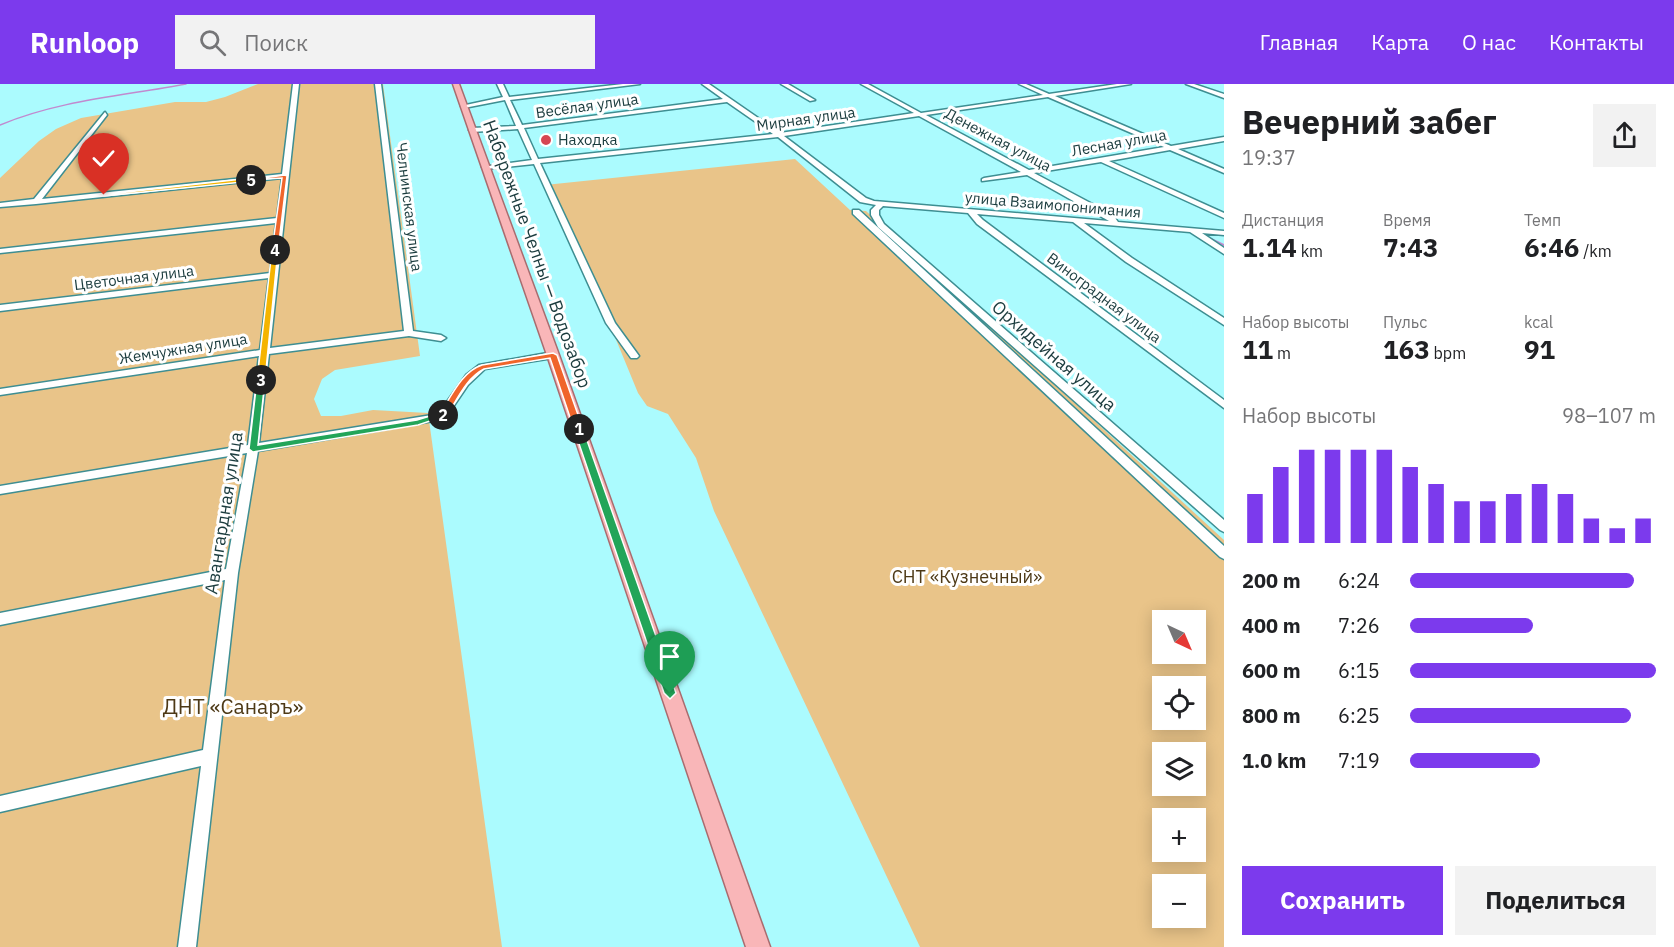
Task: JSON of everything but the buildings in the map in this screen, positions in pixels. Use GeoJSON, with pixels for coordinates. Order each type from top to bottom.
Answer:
{"type":"FeatureCollection","features":[{"type":"Feature","properties":{"kind":"main road","name":"Набережные Челны — Водозабор"},"geometry":{"type":"LineString","coordinates":[[456,84],[553,355],[758,947]]}},
{"type":"Feature","properties":{"kind":"street","name":"Авангардная улица"},"geometry":{"type":"LineString","coordinates":[[188,947],[232,573],[253,449],[296,84]]}},
{"type":"Feature","properties":{"kind":"street","name":"Челнинская улица"},"geometry":{"type":"LineString","coordinates":[[378,84],[410,333]]}},
{"type":"Feature","properties":{"kind":"street"},"geometry":{"type":"LineString","coordinates":[[500,84],[538,161],[611,323],[634,356]]}},
{"type":"Feature","properties":{"kind":"street"},"geometry":{"type":"LineString","coordinates":[[464,106],[637,84]]}},
{"type":"Feature","properties":{"kind":"street"},"geometry":{"type":"LineString","coordinates":[[784,84],[812,100]]}},
{"type":"Feature","properties":{"kind":"street","name":"Денежная улица"},"geometry":{"type":"LineString","coordinates":[[864,84],[1031,173],[1110,217],[1116,223]]}},
{"type":"Feature","properties":{"kind":"street"},"geometry":{"type":"LineString","coordinates":[[1022,84],[1224,171]]}},
{"type":"Feature","properties":{"kind":"street","name":"Мирная улица"},"geometry":{"type":"LineString","coordinates":[[485,167],[779,135],[1128,84]]}},
{"type":"Feature","properties":{"kind":"street"},"geometry":{"type":"LineString","coordinates":[[1189,84],[1224,96]]}},
{"type":"Feature","properties":{"kind":"street"},"geometry":{"type":"LineString","coordinates":[[707,85],[716,85]]}},
{"type":"Feature","properties":{"kind":"street","name":"улица Взаимопонимания"},"geometry":{"type":"LineString","coordinates":[[707,85],[779,135],[863,200],[880,204],[1224,233]]}},
{"type":"Feature","properties":{"kind":"street","name":"Весёлая улица"},"geometry":{"type":"LineString","coordinates":[[472,130],[521,127],[727,100]]}},
{"type":"Feature","properties":{"kind":"street"},"geometry":{"type":"LineString","coordinates":[[36,202],[105,114]]}},
{"type":"Feature","properties":{"kind":"street","name":"Лесная улица"},"geometry":{"type":"LineString","coordinates":[[984,180],[1224,139]]}},
{"type":"Feature","properties":{"kind":"street"},"geometry":{"type":"LineString","coordinates":[[1102,160],[1224,216]]}},
{"type":"Feature","properties":{"kind":"street"},"geometry":{"type":"LineString","coordinates":[[0,205],[285,176]]}},
{"type":"Feature","properties":{"kind":"street","name":"Орхидейная улица"},"geometry":{"type":"LineString","coordinates":[[880,204],[875,210],[875,215],[881,225],[1224,527]]}},
{"type":"Feature","properties":{"kind":"street","name":"Виноградная улица"},"geometry":{"type":"LineString","coordinates":[[970,211],[989,229],[1224,405]]}},
{"type":"Feature","properties":{"kind":"street"},"geometry":{"type":"LineString","coordinates":[[856,212],[1224,554]]}},
{"type":"Feature","properties":{"kind":"street"},"geometry":{"type":"LineString","coordinates":[[0,251],[279,220]]}},
{"type":"Feature","properties":{"kind":"street"},"geometry":{"type":"LineString","coordinates":[[1076,220],[1129,260],[1224,322]]}},
{"type":"Feature","properties":{"kind":"street"},"geometry":{"type":"LineString","coordinates":[[1193,230],[1224,252]]}},
{"type":"Feature","properties":{"kind":"street","name":"Цветочная улица"},"geometry":{"type":"LineString","coordinates":[[0,309],[272,274]]}},
{"type":"Feature","properties":{"kind":"street","name":"Жемчужная улица"},"geometry":{"type":"LineString","coordinates":[[0,392],[264,352],[410,333],[441,338]]}},
{"type":"Feature","properties":{"kind":"street"},"geometry":{"type":"LineString","coordinates":[[0,490],[441,417],[449,409],[465,381],[482,367],[553,355]]}},
{"type":"Feature","properties":{"kind":"street"},"geometry":{"type":"LineString","coordinates":[[0,619],[232,573]]}},
{"type":"Feature","properties":{"kind":"street"},"geometry":{"type":"LineString","coordinates":[[0,804],[210,756]]}},
{"type":"Feature","properties":{"kind":"green space","name":"ДНТ «Санаръ»"},"geometry":{"type":"Polygon","coordinates":[[[258,84],[383,84],[420,356],[335,370],[322,379],[314,399],[321,416],[341,416],[373,410],[428,413],[502,947],[0,947],[0,178],[39,141],[56,129],[81,118],[175,102],[206,102],[258,84]]]}},
{"type":"Feature","properties":{"kind":"green space","name":"СНТ «Кузнечный»"},"geometry":{"type":"Polygon","coordinates":[[[795,159],[850,210],[866,211],[1224,540],[1224,947],[920,947],[714,511],[696,458],[668,414],[647,406],[638,393],[610,325],[545,185],[795,159]]]}},
{"type":"Feature","properties":{"kind":"waterway"},"geometry":{"type":"LineString","coordinates":[[0,125],[69,104],[186,84]]}},
{"type":"Feature","properties":{"kind":"waterway"},"geometry":{"type":"LineString","coordinates":[[1209,238],[1224,245]]}},
{"type":"Feature","properties":{"kind":"place","name":"Находка"},"geometry":{"type":"Point","coordinates":[546,140]}},
{"type":"Feature","properties":{"kind":"route"},"geometry":{"type":"LineString","coordinates":[[104,195],[285,176],[253,449],[441,417],[449,409],[465,381],[482,367],[553,355],[670,693]]}}]}
